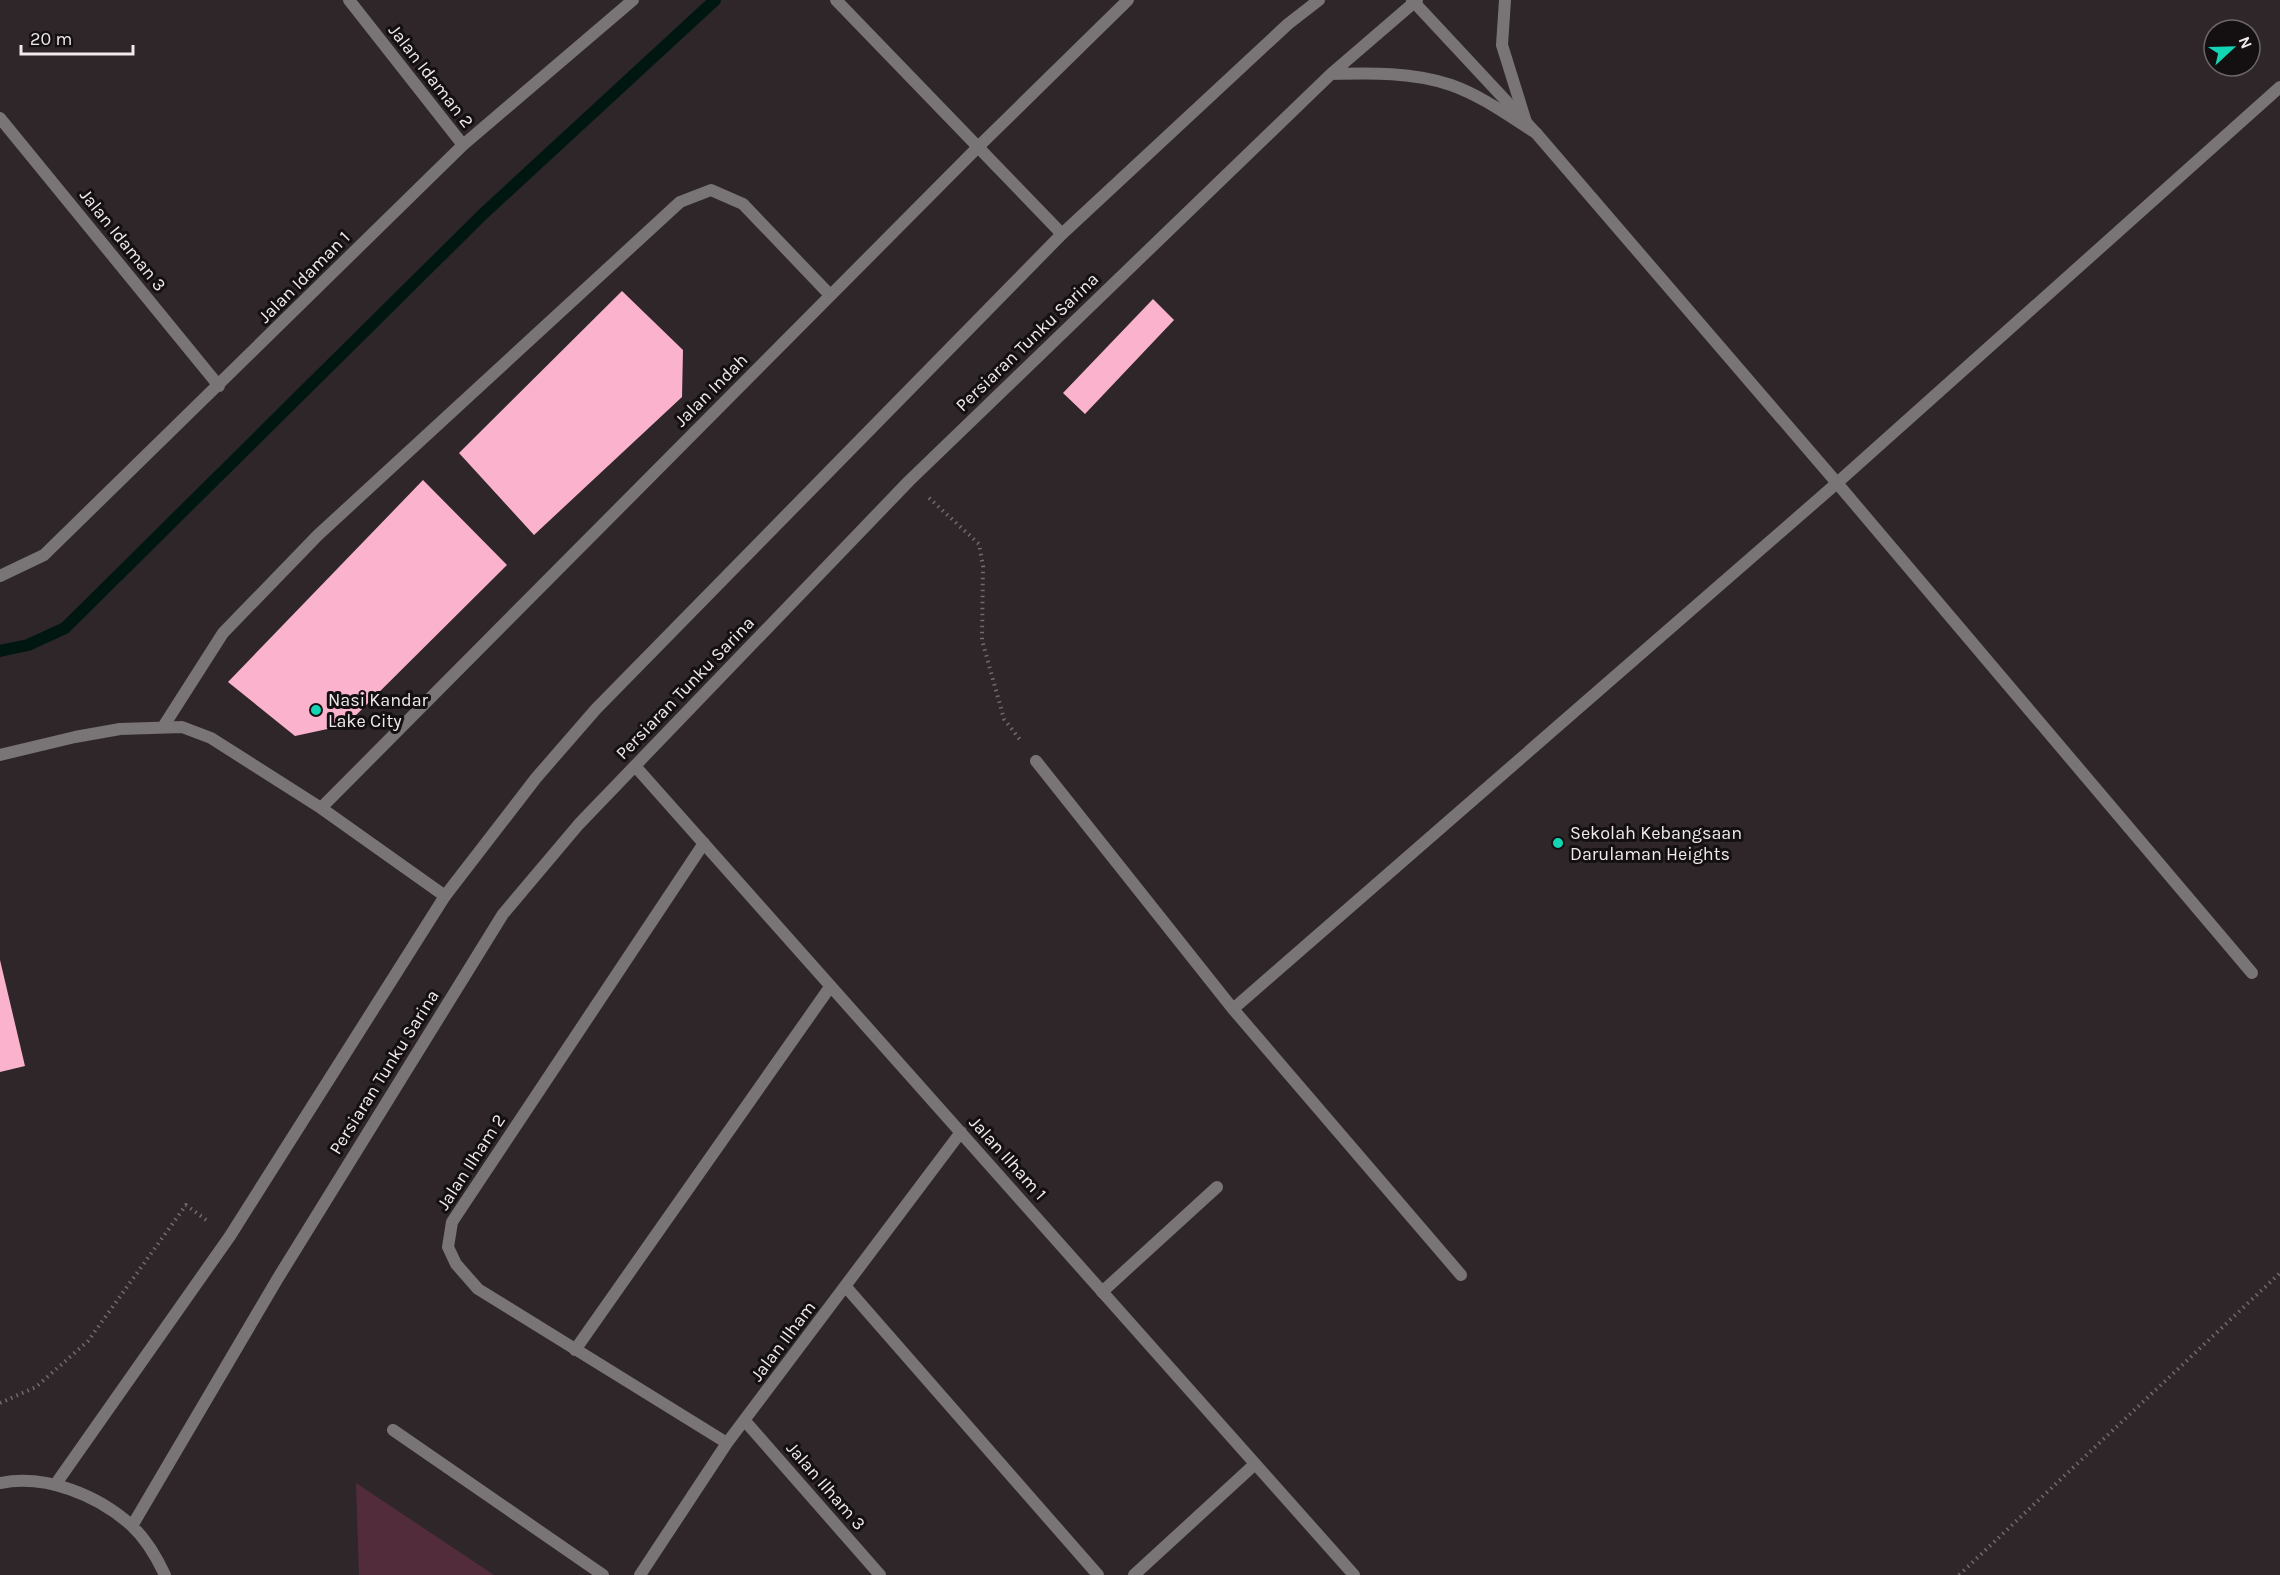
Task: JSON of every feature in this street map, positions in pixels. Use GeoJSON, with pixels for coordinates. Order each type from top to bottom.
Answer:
{"type":"FeatureCollection","features":[{"type":"Feature","properties":{"kind":"street","name":"Jalan Idaman 2"},"geometry":{"type":"LineString","coordinates":[[349,0],[463,145]]}},
{"type":"Feature","properties":{"kind":"street","name":"Jalan Idaman 1"},"geometry":{"type":"LineString","coordinates":[[0,576],[44,555],[463,145],[633,0]]}},
{"type":"Feature","properties":{"kind":"street"},"geometry":{"type":"LineString","coordinates":[[836,0],[1062,234]]}},
{"type":"Feature","properties":{"kind":"street","name":"Jalan Indah"},"geometry":{"type":"LineString","coordinates":[[321,808],[830,295],[1128,0]]}},
{"type":"Feature","properties":{"kind":"street"},"geometry":{"type":"LineString","coordinates":[[55,1485],[230,1236],[446,896],[536,778],[596,710],[1062,234],[1288,24],[1319,0]]}},
{"type":"Feature","properties":{"kind":"street"},"geometry":{"type":"LineString","coordinates":[[1505,0],[1502,45],[1526,122]]}},
{"type":"Feature","properties":{"kind":"street"},"geometry":{"type":"LineString","coordinates":[[1414,1],[1536,133],[1837,483],[2252,973]]}},
{"type":"Feature","properties":{"kind":"street","name":"Persiaran Tunku Sarina"},"geometry":{"type":"LineString","coordinates":[[132,1526],[278,1278],[503,914],[579,824],[909,481],[1331,74],[1414,1]]}},
{"type":"Feature","properties":{"kind":"street"},"geometry":{"type":"LineString","coordinates":[[1331,74],[1378,73],[1414,77],[1451,85],[1484,99],[1536,133]]}},
{"type":"Feature","properties":{"kind":"street"},"geometry":{"type":"LineString","coordinates":[[1233,1009],[1837,483],[2280,87]]}},
{"type":"Feature","properties":{"kind":"street","name":"Jalan Idaman 3"},"geometry":{"type":"LineString","coordinates":[[0,117],[219,386]]}},
{"type":"Feature","properties":{"kind":"street"},"geometry":{"type":"LineString","coordinates":[[163,727],[223,633],[318,535],[680,202],[711,190],[743,204],[830,295]]}},
{"type":"Feature","properties":{"kind":"street"},"geometry":{"type":"LineString","coordinates":[[0,755],[120,729],[182,727],[211,738],[321,808],[446,896]]}},
{"type":"Feature","properties":{"kind":"street"},"geometry":{"type":"LineString","coordinates":[[1036,761],[1233,1009],[1461,1275]]}},
{"type":"Feature","properties":{"kind":"street","name":"Jalan Ilham 1"},"geometry":{"type":"LineString","coordinates":[[634,766],[1354,1575]]}},
{"type":"Feature","properties":{"kind":"street","name":"Jalan Ilham 2"},"geometry":{"type":"LineString","coordinates":[[704,843],[452,1222],[448,1247],[456,1264],[478,1289],[727,1443]]}},
{"type":"Feature","properties":{"kind":"street"},"geometry":{"type":"LineString","coordinates":[[575,1350],[830,987]]}},
{"type":"Feature","properties":{"kind":"street","name":"Jalan Ilham"},"geometry":{"type":"LineString","coordinates":[[642,1574],[727,1443],[961,1132]]}},
{"type":"Feature","properties":{"kind":"street"},"geometry":{"type":"LineString","coordinates":[[1102,1292],[1217,1187]]}},
{"type":"Feature","properties":{"kind":"street"},"geometry":{"type":"LineString","coordinates":[[846,1287],[1098,1575]]}},
{"type":"Feature","properties":{"kind":"street","name":"Jalan Ilham 3"},"geometry":{"type":"LineString","coordinates":[[745,1421],[880,1575]]}},
{"type":"Feature","properties":{"kind":"street"},"geometry":{"type":"LineString","coordinates":[[393,1430],[603,1575]]}},
{"type":"Feature","properties":{"kind":"street"},"geometry":{"type":"LineString","coordinates":[[1134,1575],[1255,1464]]}},
{"type":"Feature","properties":{"kind":"street"},"geometry":{"type":"LineString","coordinates":[[0,1483],[10,1481],[55,1485],[96,1500],[132,1526],[156,1555],[165,1575]]}},
{"type":"Feature","properties":{"kind":"path"},"geometry":{"type":"LineString","coordinates":[[909,481],[979,544],[983,566],[981,609],[984,648],[1004,719],[1036,761]]}},
{"type":"Feature","properties":{"kind":"path"},"geometry":{"type":"LineString","coordinates":[[0,1403],[36,1387],[88,1341],[186,1205],[230,1236]]}},
{"type":"Feature","properties":{"kind":"path"},"geometry":{"type":"LineString","coordinates":[[1959,1575],[2280,1273]]}},
{"type":"Feature","properties":{"kind":"shaded area"},"geometry":{"type":"Polygon","coordinates":[[[356,1483],[494,1575],[359,1575],[356,1483]]]}},
{"type":"Feature","properties":{"kind":"building"},"geometry":{"type":"Polygon","coordinates":[[[622,291],[683,350],[682,397],[534,535],[459,453],[622,291]]]}},
{"type":"Feature","properties":{"kind":"building"},"geometry":{"type":"Polygon","coordinates":[[[1153,299],[1174,320],[1085,414],[1063,393],[1153,299]]]}},
{"type":"Feature","properties":{"kind":"building"},"geometry":{"type":"Polygon","coordinates":[[[423,480],[507,565],[346,725],[295,736],[228,682],[423,480]]]}},
{"type":"Feature","properties":{"kind":"building"},"geometry":{"type":"Polygon","coordinates":[[[0,960],[25,1066],[0,1072],[0,960]]]}},
{"type":"Feature","properties":{"kind":"waterway"},"geometry":{"type":"LineString","coordinates":[[0,651],[28,645],[65,628],[482,215],[715,0]]}},
{"type":"Feature","properties":{"kind":"place","name":"Nasi Kandar Lake City"},"geometry":{"type":"Point","coordinates":[316,710]}},
{"type":"Feature","properties":{"kind":"place","name":"Sekolah Kebangsaan Darulaman Heights"},"geometry":{"type":"Point","coordinates":[1558,843]}}]}
